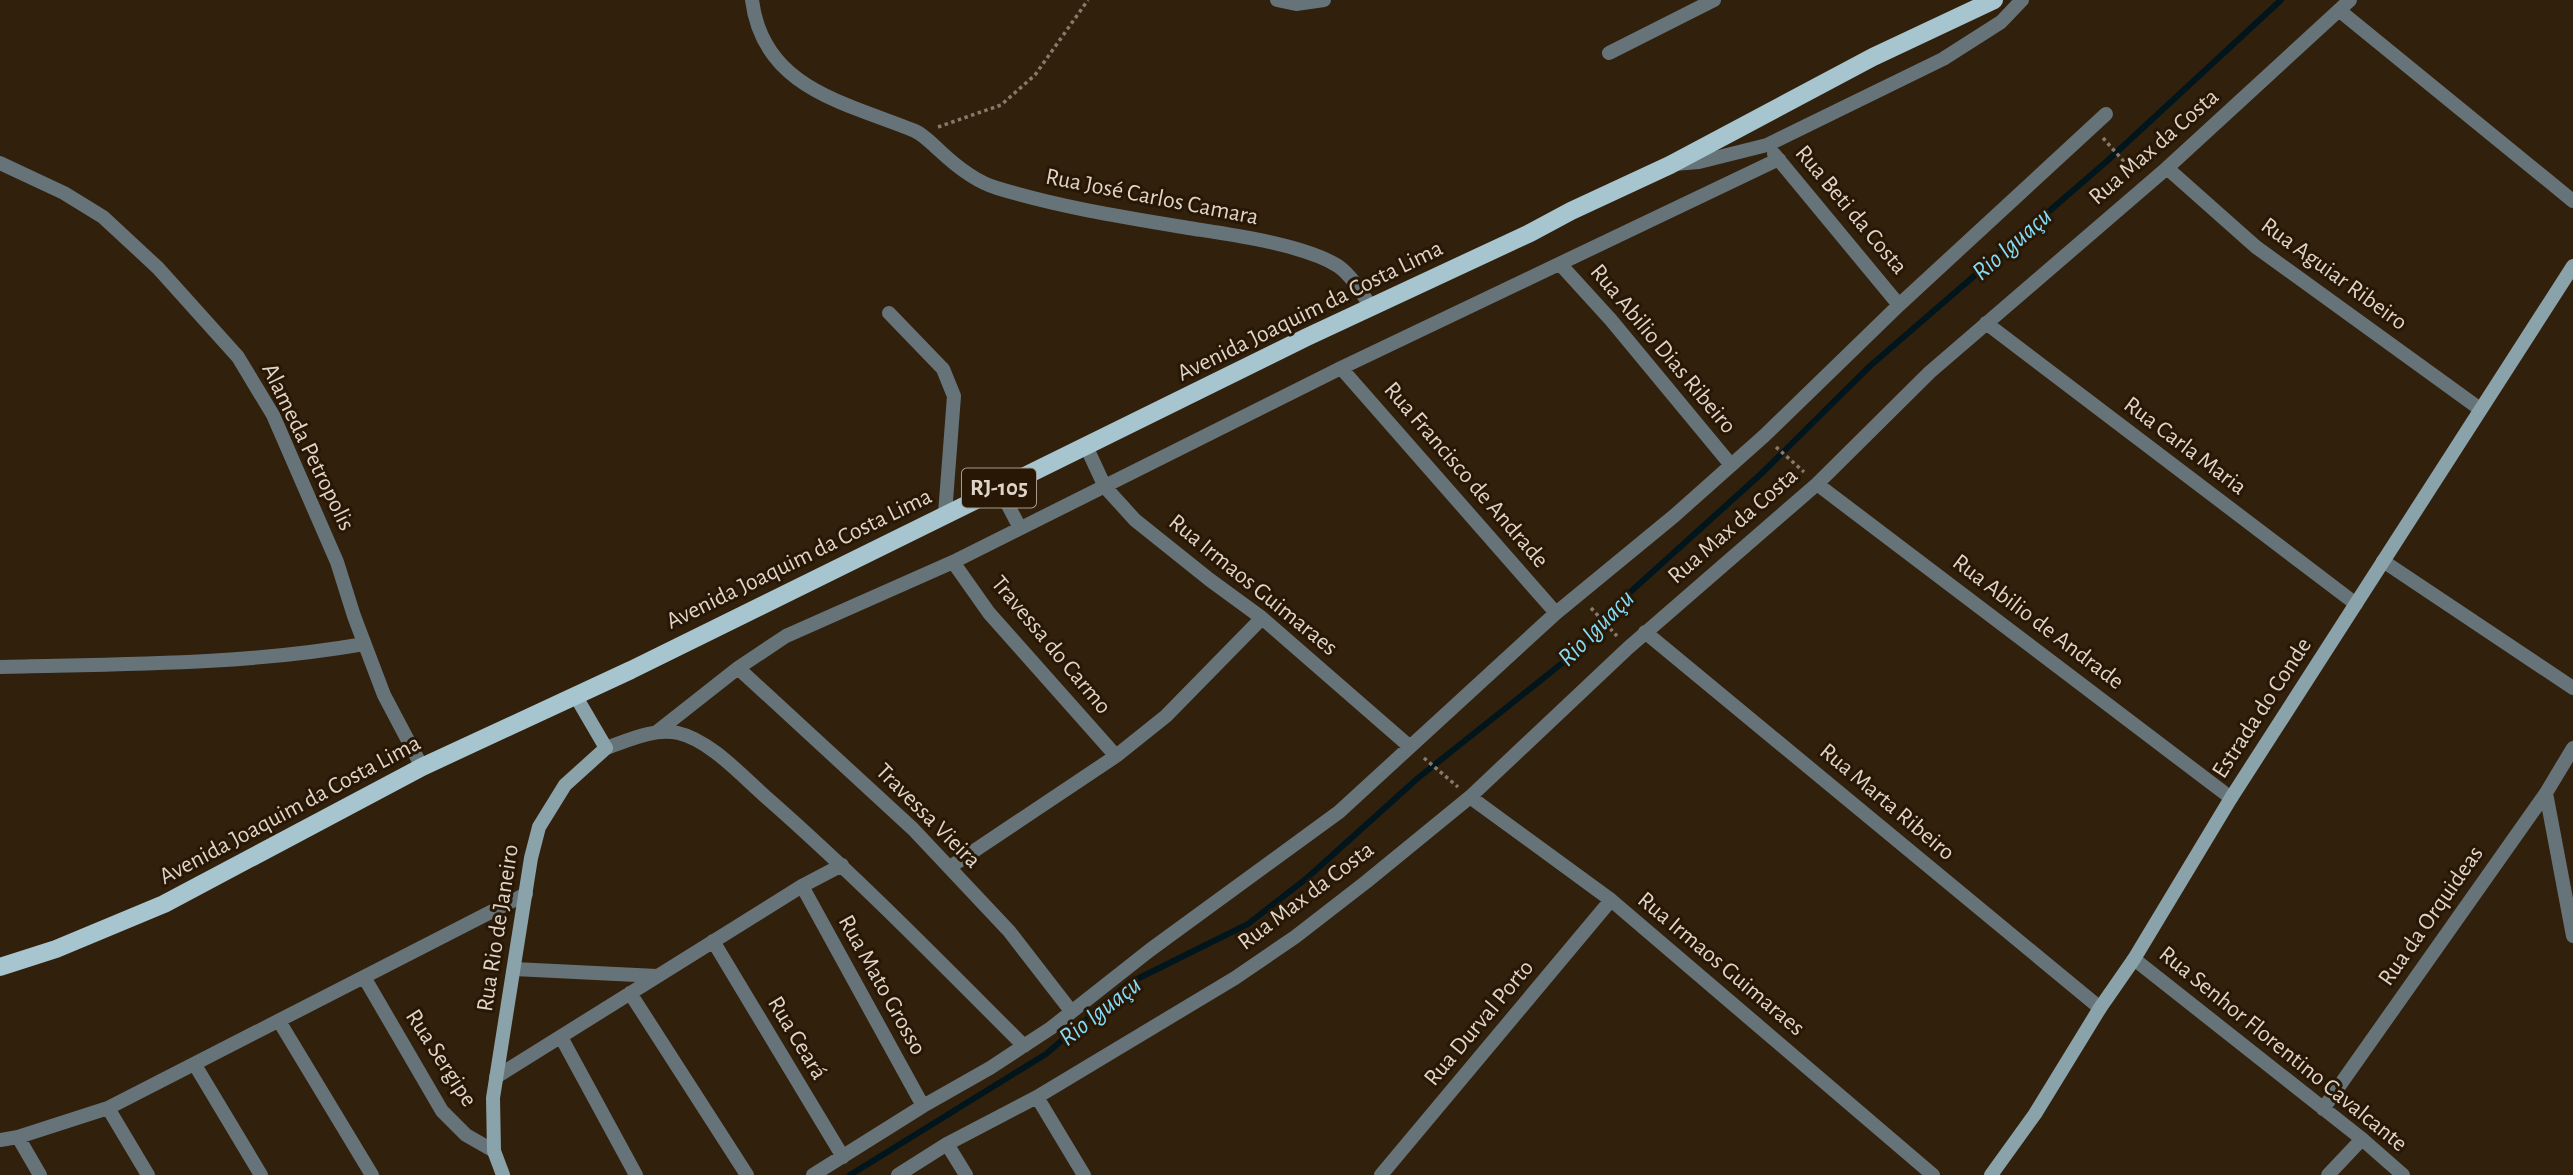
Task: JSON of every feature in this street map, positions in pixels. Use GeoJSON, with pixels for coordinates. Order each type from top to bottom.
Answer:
{"type":"FeatureCollection","features":[{"type":"Feature","properties":{"kind":"main road","name":"Avenida Joaquim da Costa Lima"},"geometry":{"type":"LineString","coordinates":[[0,967],[56,949],[164,904],[422,767],[631,670],[1371,307],[1671,165],[1873,57],[1994,0]]}},
{"type":"Feature","properties":{"kind":"street","name":"Rua José Carlos Camara"},"geometry":{"type":"LineString","coordinates":[[752,0],[759,25],[775,58],[803,85],[919,133],[958,167],[993,187],[1065,207],[1244,237],[1311,255],[1339,267],[1357,285],[1371,307]]}},
{"type":"Feature","properties":{"kind":"street"},"geometry":{"type":"LineString","coordinates":[[1277,0],[1296,4],[1324,0]]}},
{"type":"Feature","properties":{"kind":"street"},"geometry":{"type":"LineString","coordinates":[[1609,53],[1714,0]]}},
{"type":"Feature","properties":{"kind":"street"},"geometry":{"type":"LineString","coordinates":[[1671,165],[1699,162],[1767,145],[1943,59],[2001,22],[2022,0]]}},
{"type":"Feature","properties":{"kind":"street"},"geometry":{"type":"LineString","coordinates":[[2345,5],[2573,201]]}},
{"type":"Feature","properties":{"kind":"street","name":"Rua Max da Costa"},"geometry":{"type":"LineString","coordinates":[[898,1175],[947,1144],[1037,1097],[1235,978],[1295,937],[1466,794],[1930,373],[2167,169],[2345,5]]}},
{"type":"Feature","properties":{"kind":"street","name":"Rua Max da Costa"},"geometry":{"type":"LineString","coordinates":[[813,1175],[1051,1028],[1150,950],[1339,812],[1413,749],[1556,613],[1674,516],[1764,436],[1899,305],[2106,114]]}},
{"type":"Feature","properties":{"kind":"street","name":"Rua Beti da Costa"},"geometry":{"type":"LineString","coordinates":[[1767,145],[1899,305]]}},
{"type":"Feature","properties":{"kind":"street"},"geometry":{"type":"LineString","coordinates":[[575,695],[606,748],[658,731],[738,668],[786,636],[953,562],[1341,368],[1779,159]]}},
{"type":"Feature","properties":{"kind":"street","name":"Alameda Petropolis"},"geometry":{"type":"LineString","coordinates":[[0,163],[64,194],[103,217],[158,268],[238,357],[272,415],[337,562],[384,695],[422,767]]}},
{"type":"Feature","properties":{"kind":"street","name":"Rua Aguiar Ribeiro"},"geometry":{"type":"LineString","coordinates":[[2167,169],[2256,247],[2480,409]]}},
{"type":"Feature","properties":{"kind":"street","name":"Rua Abilio Dias Ribeiro"},"geometry":{"type":"LineString","coordinates":[[1560,264],[1611,320],[1731,465]]}},
{"type":"Feature","properties":{"kind":"street","name":"Estrada do Conde"},"geometry":{"type":"LineString","coordinates":[[1991,1175],[2035,1114],[2100,1007],[2134,960],[2231,797],[2573,266]]}},
{"type":"Feature","properties":{"kind":"street"},"geometry":{"type":"LineString","coordinates":[[889,313],[943,369],[954,396],[945,514]]}},
{"type":"Feature","properties":{"kind":"street","name":"Rua Carla Maria"},"geometry":{"type":"LineString","coordinates":[[1986,323],[2356,604]]}},
{"type":"Feature","properties":{"kind":"street","name":"Rua Francisco de Andrade"},"geometry":{"type":"LineString","coordinates":[[1341,368],[1556,613]]}},
{"type":"Feature","properties":{"kind":"street","name":"Rua Irmaos Guimaraes"},"geometry":{"type":"LineString","coordinates":[[1086,446],[1105,487],[1135,520],[1262,618],[1413,749]]}},
{"type":"Feature","properties":{"kind":"street","name":"Rua Abilio de Andrade"},"geometry":{"type":"LineString","coordinates":[[1813,480],[2231,797]]}},
{"type":"Feature","properties":{"kind":"street"},"geometry":{"type":"LineString","coordinates":[[999,488],[1020,528]]}},
{"type":"Feature","properties":{"kind":"street"},"geometry":{"type":"LineString","coordinates":[[2383,561],[2573,688]]}},
{"type":"Feature","properties":{"kind":"street","name":"Travessa do Carmo"},"geometry":{"type":"LineString","coordinates":[[953,562],[989,612],[1116,756]]}},
{"type":"Feature","properties":{"kind":"street"},"geometry":{"type":"LineString","coordinates":[[950,867],[1116,756],[1166,716],[1262,618]]}},
{"type":"Feature","properties":{"kind":"street","name":"Rua Marta Ribeiro"},"geometry":{"type":"LineString","coordinates":[[1646,632],[2100,1007]]}},
{"type":"Feature","properties":{"kind":"street"},"geometry":{"type":"LineString","coordinates":[[0,667],[250,658],[319,652],[364,644]]}},
{"type":"Feature","properties":{"kind":"street","name":"Travessa Vieira"},"geometry":{"type":"LineString","coordinates":[[738,668],[894,811],[950,867],[1009,931],[1071,1011]]}},
{"type":"Feature","properties":{"kind":"street"},"geometry":{"type":"LineString","coordinates":[[658,731],[694,738],[725,761],[842,865],[1024,1046]]}},
{"type":"Feature","properties":{"kind":"street","name":"Rua Rio de Janeiro"},"geometry":{"type":"LineString","coordinates":[[503,1175],[494,1151],[493,1098],[530,858],[538,827],[565,785],[606,748]]}},
{"type":"Feature","properties":{"kind":"street","name":"Rua da Orquideas"},"geometry":{"type":"LineString","coordinates":[[2323,1109],[2546,793],[2573,748]]}},
{"type":"Feature","properties":{"kind":"street"},"geometry":{"type":"LineString","coordinates":[[2546,793],[2573,936]]}},
{"type":"Feature","properties":{"kind":"street","name":"Rua Irmaos Guimaraes"},"geometry":{"type":"LineString","coordinates":[[1466,794],[1611,900],[1933,1175]]}},
{"type":"Feature","properties":{"kind":"street"},"geometry":{"type":"LineString","coordinates":[[496,1077],[802,886],[842,865]]}},
{"type":"Feature","properties":{"kind":"street","name":"Rua Mato Grosso"},"geometry":{"type":"LineString","coordinates":[[802,886],[923,1106]]}},
{"type":"Feature","properties":{"kind":"street"},"geometry":{"type":"LineString","coordinates":[[0,1140],[18,1137],[108,1108],[526,894]]}},
{"type":"Feature","properties":{"kind":"street","name":"Rua Durval Porto"},"geometry":{"type":"LineString","coordinates":[[1381,1175],[1611,900]]}},
{"type":"Feature","properties":{"kind":"street","name":"Rua Ceará"},"geometry":{"type":"LineString","coordinates":[[713,941],[843,1157]]}},
{"type":"Feature","properties":{"kind":"street","name":"Rua Senhor Florentino Cavalcante"},"geometry":{"type":"LineString","coordinates":[[2134,960],[2362,1139],[2403,1175]]}},
{"type":"Feature","properties":{"kind":"street"},"geometry":{"type":"LineString","coordinates":[[514,969],[657,976]]}},
{"type":"Feature","properties":{"kind":"street","name":"Rua Sergipe"},"geometry":{"type":"LineString","coordinates":[[364,977],[442,1111],[466,1135],[494,1151]]}},
{"type":"Feature","properties":{"kind":"street"},"geometry":{"type":"LineString","coordinates":[[630,993],[747,1175]]}},
{"type":"Feature","properties":{"kind":"street"},"geometry":{"type":"LineString","coordinates":[[279,1021],[372,1175]]}},
{"type":"Feature","properties":{"kind":"street"},"geometry":{"type":"LineString","coordinates":[[561,1037],[636,1175]]}},
{"type":"Feature","properties":{"kind":"street"},"geometry":{"type":"LineString","coordinates":[[195,1065],[261,1175]]}},
{"type":"Feature","properties":{"kind":"street"},"geometry":{"type":"LineString","coordinates":[[1037,1097],[1084,1175]]}},
{"type":"Feature","properties":{"kind":"street"},"geometry":{"type":"LineString","coordinates":[[108,1108],[148,1175]]}},
{"type":"Feature","properties":{"kind":"street"},"geometry":{"type":"LineString","coordinates":[[18,1137],[40,1175]]}},
{"type":"Feature","properties":{"kind":"street"},"geometry":{"type":"LineString","coordinates":[[2328,1175],[2362,1139]]}},
{"type":"Feature","properties":{"kind":"street"},"geometry":{"type":"LineString","coordinates":[[947,1144],[966,1175]]}},
{"type":"Feature","properties":{"kind":"path"},"geometry":{"type":"LineString","coordinates":[[919,133],[1001,105],[1035,75],[1088,0]]}},
{"type":"Feature","properties":{"kind":"path"},"geometry":{"type":"LineString","coordinates":[[2100,135],[2136,174]]}},
{"type":"Feature","properties":{"kind":"path"},"geometry":{"type":"LineString","coordinates":[[1772,444],[1813,480]]}},
{"type":"Feature","properties":{"kind":"path"},"geometry":{"type":"LineString","coordinates":[[1586,603],[1620,639]]}},
{"type":"Feature","properties":{"kind":"path"},"geometry":{"type":"LineString","coordinates":[[1413,749],[1466,794]]}},
{"type":"Feature","properties":{"kind":"waterway","name":"Rio Iguaçu"},"geometry":{"type":"LineString","coordinates":[[850,1175],[1046,1054],[1129,983],[1248,924],[1307,878],[1418,778],[1585,645],[1627,595],[1762,473],[1870,366],[2106,162],[2281,0]]}}]}
